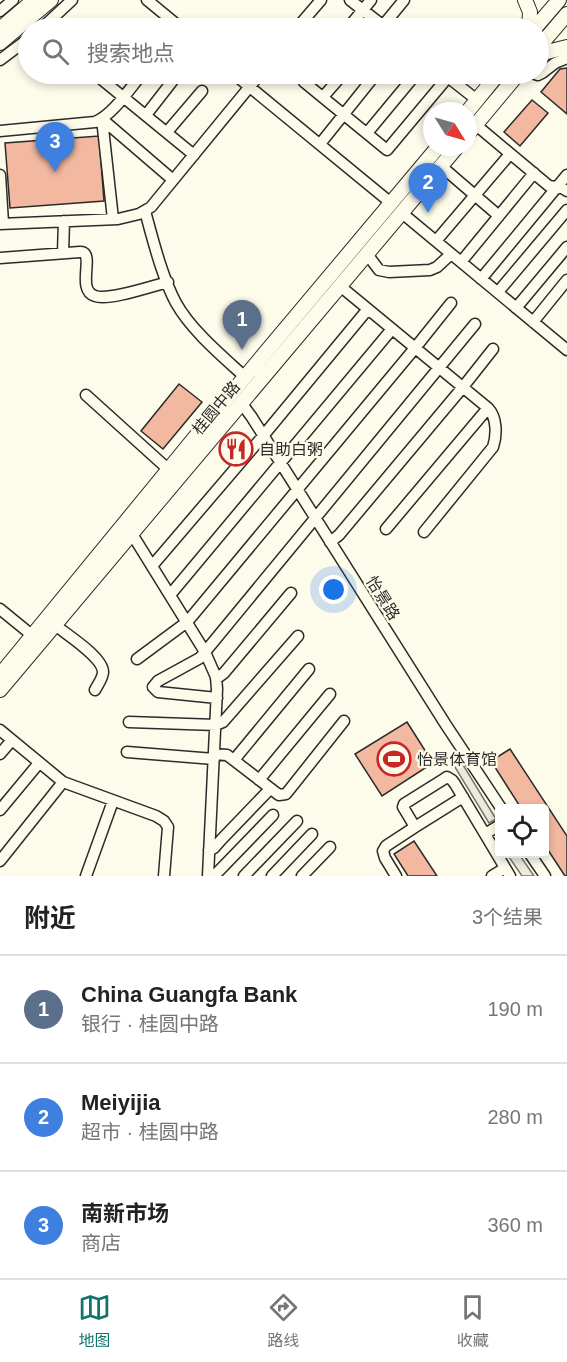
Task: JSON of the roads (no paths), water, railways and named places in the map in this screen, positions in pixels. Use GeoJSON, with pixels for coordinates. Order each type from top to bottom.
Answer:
{"type":"FeatureCollection","features":[{"type":"Feature","properties":{"kind":"main road"},"geometry":{"type":"LineString","coordinates":[[0,29],[30,5],[51,0]]}},
{"type":"Feature","properties":{"kind":"main road"},"geometry":{"type":"LineString","coordinates":[[525,0],[530,12],[530,18]]}},
{"type":"Feature","properties":{"kind":"main road"},"geometry":{"type":"LineString","coordinates":[[542,18],[555,1],[567,14],[549,35]]}},
{"type":"Feature","properties":{"kind":"main road"},"geometry":{"type":"LineString","coordinates":[[20,18],[30,5]]}},
{"type":"Feature","properties":{"kind":"main road"},"geometry":{"type":"LineString","coordinates":[[0,43],[18,20]]}},
{"type":"Feature","properties":{"kind":"main road"},"geometry":{"type":"LineString","coordinates":[[549,51],[567,46]]}},
{"type":"Feature","properties":{"kind":"main road"},"geometry":{"type":"LineString","coordinates":[[475,102],[490,84]]}},
{"type":"Feature","properties":{"kind":"main road"},"geometry":{"type":"LineString","coordinates":[[477,123],[510,84]]}},
{"type":"Feature","properties":{"kind":"main road","name":"桂圆中路"},"geometry":{"type":"LineString","coordinates":[[0,675],[55,625],[367,254],[432,156]]}},
{"type":"Feature","properties":{"kind":"main road","name":"桂圆中路"},"geometry":{"type":"LineString","coordinates":[[0,690],[169,470],[245,377],[396,208],[449,156]]}},
{"type":"Feature","properties":{"kind":"main road"},"geometry":{"type":"LineString","coordinates":[[232,393],[242,404]]}},
{"type":"Feature","properties":{"kind":"street"},"geometry":{"type":"LineString","coordinates":[[0,11],[13,0]]}},
{"type":"Feature","properties":{"kind":"street"},"geometry":{"type":"LineString","coordinates":[[52,18],[72,0]]}},
{"type":"Feature","properties":{"kind":"street"},"geometry":{"type":"LineString","coordinates":[[306,18],[321,0]]}},
{"type":"Feature","properties":{"kind":"street"},"geometry":{"type":"LineString","coordinates":[[350,0],[372,18]]}},
{"type":"Feature","properties":{"kind":"street"},"geometry":{"type":"LineString","coordinates":[[356,18],[371,0]]}},
{"type":"Feature","properties":{"kind":"street"},"geometry":{"type":"LineString","coordinates":[[390,18],[404,0]]}},
{"type":"Feature","properties":{"kind":"street"},"geometry":{"type":"LineString","coordinates":[[154,2],[170,18]]}},
{"type":"Feature","properties":{"kind":"street"},"geometry":{"type":"LineString","coordinates":[[0,60],[18,46]]}},
{"type":"Feature","properties":{"kind":"street"},"geometry":{"type":"LineString","coordinates":[[549,68],[567,58]]}},
{"type":"Feature","properties":{"kind":"street"},"geometry":{"type":"LineString","coordinates":[[108,84],[194,155]]}},
{"type":"Feature","properties":{"kind":"street"},"geometry":{"type":"LineString","coordinates":[[0,131],[95,122],[102,119],[133,84]]}},
{"type":"Feature","properties":{"kind":"street"},"geometry":{"type":"LineString","coordinates":[[146,115],[170,84]]}},
{"type":"Feature","properties":{"kind":"street"},"geometry":{"type":"LineString","coordinates":[[246,84],[567,350]]}},
{"type":"Feature","properties":{"kind":"street"},"geometry":{"type":"LineString","coordinates":[[0,175],[2,224],[113,219],[139,214],[151,207],[252,84]]}},
{"type":"Feature","properties":{"kind":"street"},"geometry":{"type":"LineString","coordinates":[[306,84],[387,150],[438,84]]}},
{"type":"Feature","properties":{"kind":"street"},"geometry":{"type":"LineString","coordinates":[[322,97],[334,84]]}},
{"type":"Feature","properties":{"kind":"street"},"geometry":{"type":"LineString","coordinates":[[320,144],[368,84]]}},
{"type":"Feature","properties":{"kind":"street"},"geometry":{"type":"LineString","coordinates":[[367,133],[408,84]]}},
{"type":"Feature","properties":{"kind":"street"},"geometry":{"type":"LineString","coordinates":[[453,84],[469,102]]}},
{"type":"Feature","properties":{"kind":"street"},"geometry":{"type":"LineString","coordinates":[[167,132],[202,91]]}},
{"type":"Feature","properties":{"kind":"street"},"geometry":{"type":"LineString","coordinates":[[102,119],[173,180]]}},
{"type":"Feature","properties":{"kind":"street"},"geometry":{"type":"LineString","coordinates":[[102,119],[113,219]]}},
{"type":"Feature","properties":{"kind":"street"},"geometry":{"type":"LineString","coordinates":[[477,132],[510,154],[549,186],[562,189]]}},
{"type":"Feature","properties":{"kind":"street"},"geometry":{"type":"LineString","coordinates":[[436,241],[510,154]]}},
{"type":"Feature","properties":{"kind":"street"},"geometry":{"type":"LineString","coordinates":[[441,166],[499,216]]}},
{"type":"Feature","properties":{"kind":"street"},"geometry":{"type":"LineString","coordinates":[[461,262],[534,173]]}},
{"type":"Feature","properties":{"kind":"street"},"geometry":{"type":"LineString","coordinates":[[482,279],[562,189],[567,175]]}},
{"type":"Feature","properties":{"kind":"street"},"geometry":{"type":"LineString","coordinates":[[498,292],[567,210]]}},
{"type":"Feature","properties":{"kind":"street"},"geometry":{"type":"LineString","coordinates":[[145,211],[157,253],[176,302],[186,317],[245,377]]}},
{"type":"Feature","properties":{"kind":"street"},"geometry":{"type":"LineString","coordinates":[[63,253],[64,221]]}},
{"type":"Feature","properties":{"kind":"street"},"geometry":{"type":"LineString","coordinates":[[516,308],[567,247]]}},
{"type":"Feature","properties":{"kind":"street"},"geometry":{"type":"LineString","coordinates":[[0,258],[81,252],[85,254],[86,282],[92,296],[101,297],[130,292],[168,282]]}},
{"type":"Feature","properties":{"kind":"street"},"geometry":{"type":"LineString","coordinates":[[367,254],[379,270],[389,272],[430,270],[452,254]]}},
{"type":"Feature","properties":{"kind":"street"},"geometry":{"type":"LineString","coordinates":[[533,322],[567,280]]}},
{"type":"Feature","properties":{"kind":"street"},"geometry":{"type":"LineString","coordinates":[[340,286],[492,412],[495,425],[493,447],[424,532]]}},
{"type":"Feature","properties":{"kind":"street"},"geometry":{"type":"LineString","coordinates":[[137,659],[186,622],[298,490],[451,303]]}},
{"type":"Feature","properties":{"kind":"street"},"geometry":{"type":"LineString","coordinates":[[152,566],[368,309]]}},
{"type":"Feature","properties":{"kind":"street"},"geometry":{"type":"LineString","coordinates":[[217,698],[158,692],[153,687],[158,681],[200,658],[475,324]]}},
{"type":"Feature","properties":{"kind":"street"},"geometry":{"type":"LineString","coordinates":[[170,595],[392,329]]}},
{"type":"Feature","properties":{"kind":"street"},"geometry":{"type":"LineString","coordinates":[[330,542],[339,535],[493,349]]}},
{"type":"Feature","properties":{"kind":"street"},"geometry":{"type":"LineString","coordinates":[[86,395],[169,470]]}},
{"type":"Feature","properties":{"kind":"street","name":"怡景路"},"geometry":{"type":"LineString","coordinates":[[242,404],[252,416],[498,804]]}},
{"type":"Feature","properties":{"kind":"street"},"geometry":{"type":"LineString","coordinates":[[386,529],[488,408]]}},
{"type":"Feature","properties":{"kind":"street"},"geometry":{"type":"LineString","coordinates":[[132,534],[205,652],[216,679],[216,725],[208,876]]}},
{"type":"Feature","properties":{"kind":"street"},"geometry":{"type":"LineString","coordinates":[[216,679],[224,673],[291,593]]}},
{"type":"Feature","properties":{"kind":"street"},"geometry":{"type":"LineString","coordinates":[[0,609],[37,639]]}},
{"type":"Feature","properties":{"kind":"street"},"geometry":{"type":"LineString","coordinates":[[55,625],[84,646],[102,665],[102,678],[95,690]]}},
{"type":"Feature","properties":{"kind":"street"},"geometry":{"type":"LineString","coordinates":[[129,722],[216,725],[223,722],[298,636]]}},
{"type":"Feature","properties":{"kind":"street"},"geometry":{"type":"LineString","coordinates":[[234,760],[309,669]]}},
{"type":"Feature","properties":{"kind":"street"},"geometry":{"type":"LineString","coordinates":[[259,780],[330,694]]}},
{"type":"Feature","properties":{"kind":"street"},"geometry":{"type":"LineString","coordinates":[[127,752],[227,755],[279,795],[286,794],[344,721]]}},
{"type":"Feature","properties":{"kind":"street"},"geometry":{"type":"LineString","coordinates":[[0,730],[63,782],[156,816],[166,823],[168,827],[164,876]]}},
{"type":"Feature","properties":{"kind":"street"},"geometry":{"type":"LineString","coordinates":[[0,754],[12,740]]}},
{"type":"Feature","properties":{"kind":"street"},"geometry":{"type":"LineString","coordinates":[[0,810],[39,763]]}},
{"type":"Feature","properties":{"kind":"street"},"geometry":{"type":"LineString","coordinates":[[415,827],[404,807],[405,804],[447,777],[452,780],[508,872],[492,876]]}},
{"type":"Feature","properties":{"kind":"street"},"geometry":{"type":"LineString","coordinates":[[0,861],[63,782]]}},
{"type":"Feature","properties":{"kind":"street"},"geometry":{"type":"LineString","coordinates":[[209,850],[214,848],[270,789]]}},
{"type":"Feature","properties":{"kind":"street"},"geometry":{"type":"LineString","coordinates":[[396,876],[382,851],[386,846],[463,797]]}},
{"type":"Feature","properties":{"kind":"street"},"geometry":{"type":"LineString","coordinates":[[86,876],[113,801]]}},
{"type":"Feature","properties":{"kind":"street"},"geometry":{"type":"LineString","coordinates":[[214,876],[273,815]]}},
{"type":"Feature","properties":{"kind":"street"},"geometry":{"type":"LineString","coordinates":[[244,876],[297,820]]}},
{"type":"Feature","properties":{"kind":"street"},"geometry":{"type":"LineString","coordinates":[[484,834],[495,828]]}},
{"type":"Feature","properties":{"kind":"street"},"geometry":{"type":"LineString","coordinates":[[272,876],[312,834]]}},
{"type":"Feature","properties":{"kind":"street"},"geometry":{"type":"LineString","coordinates":[[302,876],[330,847]]}},
{"type":"Feature","properties":{"kind":"street"},"geometry":{"type":"LineString","coordinates":[[533,858],[545,876]]}},
{"type":"Feature","properties":{"kind":"place","name":"南新市场"},"geometry":{"type":"Point","coordinates":[55,172]}},
{"type":"Feature","properties":{"kind":"place","name":"Meiyijia"},"geometry":{"type":"Point","coordinates":[428,213]}},
{"type":"Feature","properties":{"kind":"place","name":"China Guangfa Bank"},"geometry":{"type":"Point","coordinates":[242,350]}},
{"type":"Feature","properties":{"kind":"place","name":"自助白粥"},"geometry":{"type":"Point","coordinates":[236,449]}},
{"type":"Feature","properties":{"kind":"place","name":"怡景体育馆"},"geometry":{"type":"Point","coordinates":[394,759]}}]}
